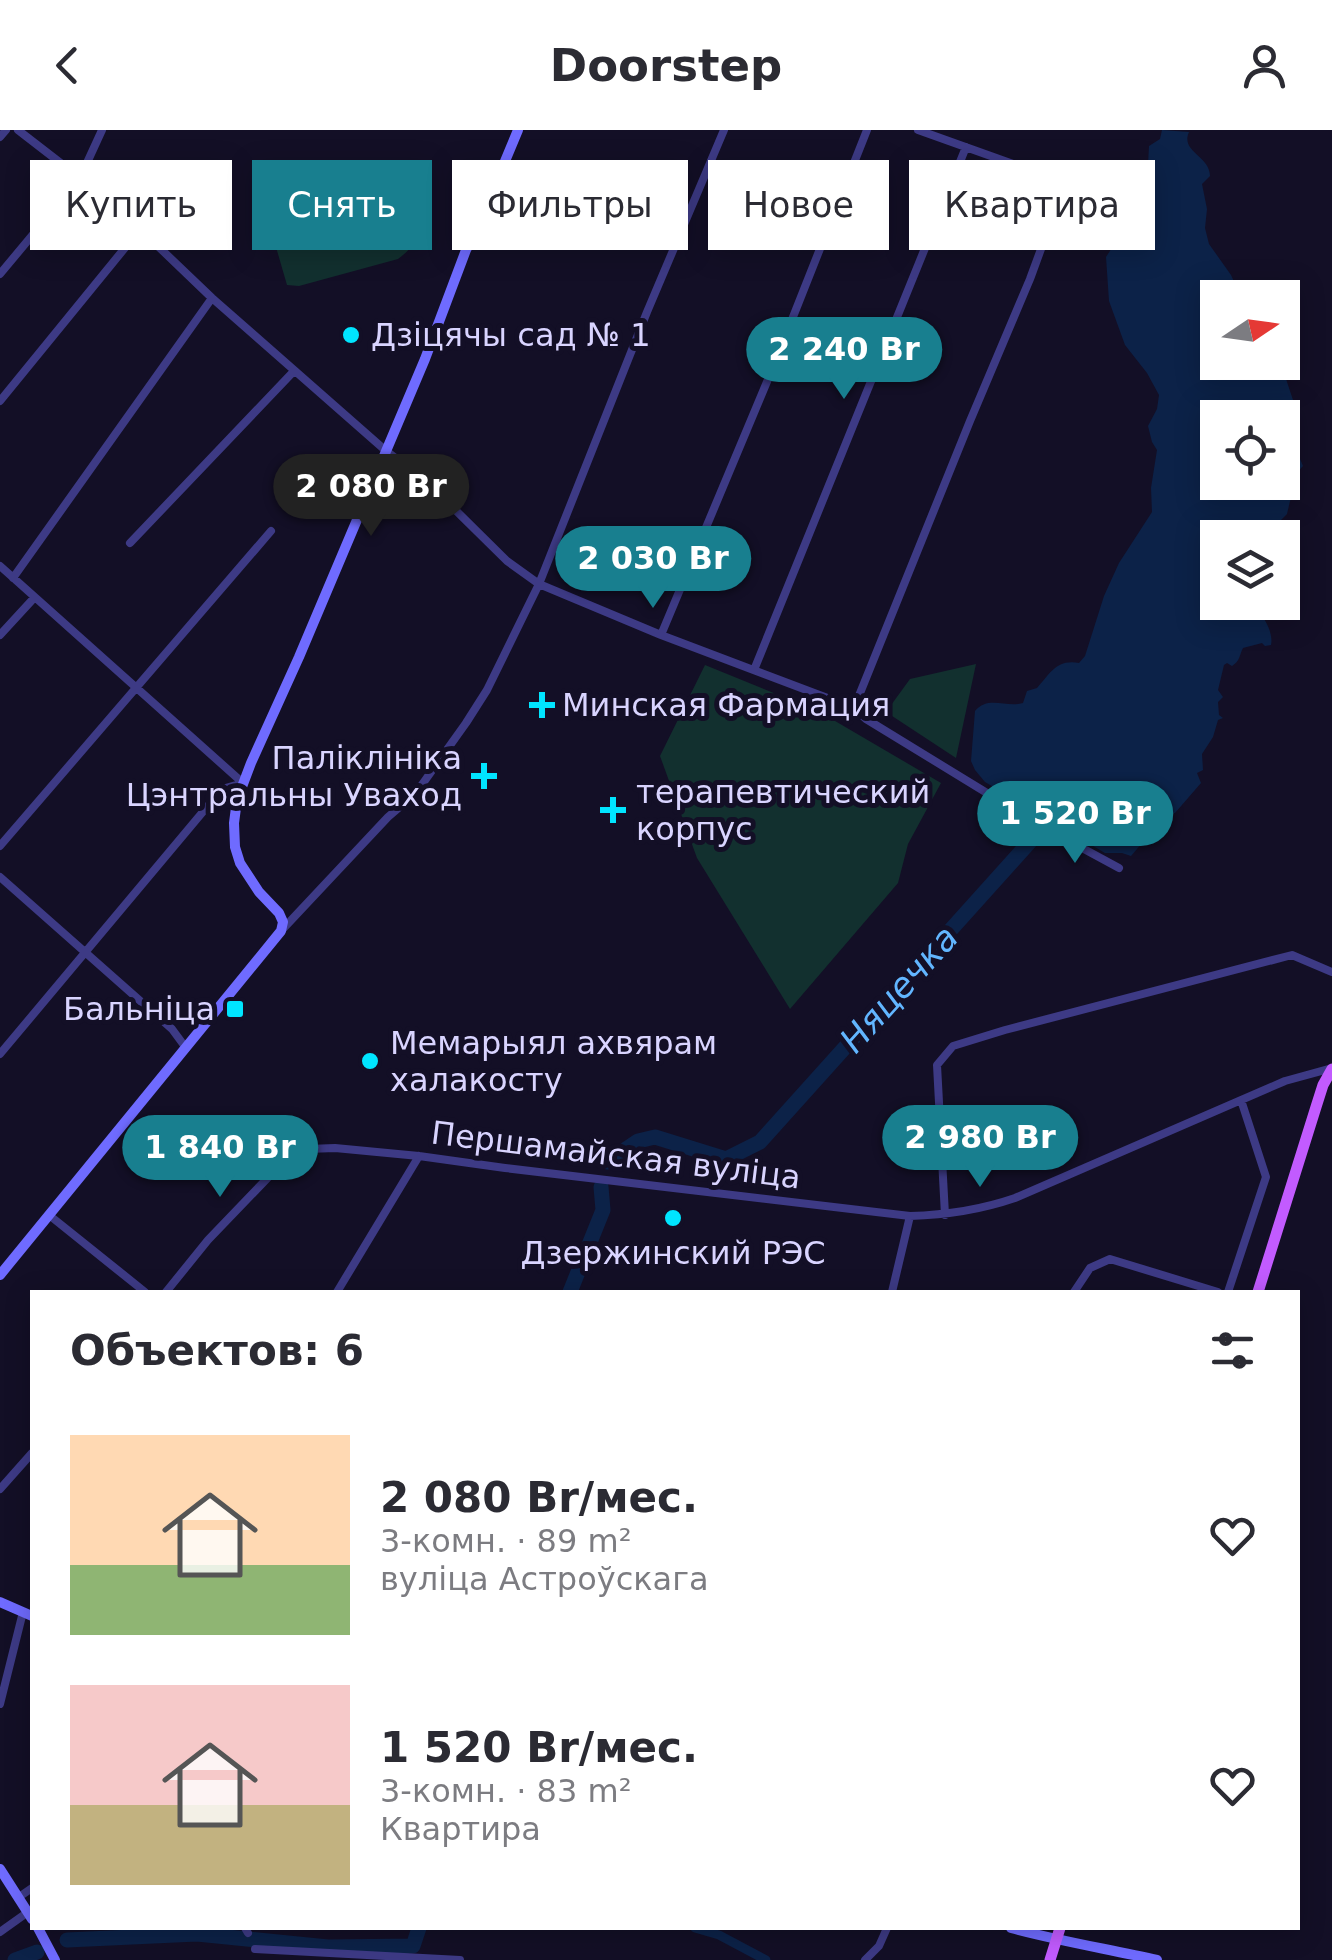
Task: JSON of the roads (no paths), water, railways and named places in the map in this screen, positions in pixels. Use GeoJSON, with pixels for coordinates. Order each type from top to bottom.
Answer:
{"type":"FeatureCollection","features":[{"type":"Feature","properties":{"kind":"main road"},"geometry":{"type":"LineString","coordinates":[[1259,1290],[1316,1107],[1332,1069]]}},
{"type":"Feature","properties":{"kind":"main road"},"geometry":{"type":"LineString","coordinates":[[1050,1960],[1058,1934]]}},
{"type":"Feature","properties":{"kind":"street"},"geometry":{"type":"LineString","coordinates":[[0,137],[6,130]]}},
{"type":"Feature","properties":{"kind":"street"},"geometry":{"type":"LineString","coordinates":[[18,130],[57,160]]}},
{"type":"Feature","properties":{"kind":"street"},"geometry":{"type":"LineString","coordinates":[[88,160],[102,130]]}},
{"type":"Feature","properties":{"kind":"street"},"geometry":{"type":"LineString","coordinates":[[282,931],[279,913],[240,863],[235,847],[237,800],[518,130]]}},
{"type":"Feature","properties":{"kind":"street"},"geometry":{"type":"LineString","coordinates":[[0,1275],[282,931],[426,781],[487,690],[539,584],[724,130]]}},
{"type":"Feature","properties":{"kind":"street"},"geometry":{"type":"LineString","coordinates":[[661,635],[774,365],[866,130]]}},
{"type":"Feature","properties":{"kind":"street"},"geometry":{"type":"LineString","coordinates":[[854,708],[1059,200],[1059,188],[1044,175],[918,130]]}},
{"type":"Feature","properties":{"kind":"street"},"geometry":{"type":"LineString","coordinates":[[754,670],[966,148]]}},
{"type":"Feature","properties":{"kind":"street"},"geometry":{"type":"LineString","coordinates":[[0,274],[30,238]]}},
{"type":"Feature","properties":{"kind":"street"},"geometry":{"type":"LineString","coordinates":[[0,401],[125,250]]}},
{"type":"Feature","properties":{"kind":"street"},"geometry":{"type":"LineString","coordinates":[[162,250],[294,370],[444,497],[507,561],[539,584],[854,708],[866,720],[1036,823],[1119,868]]}},
{"type":"Feature","properties":{"kind":"street"},"geometry":{"type":"LineString","coordinates":[[12,578],[212,298]]}},
{"type":"Feature","properties":{"kind":"street"},"geometry":{"type":"LineString","coordinates":[[130,544],[294,370]]}},
{"type":"Feature","properties":{"kind":"street"},"geometry":{"type":"LineString","coordinates":[[0,846],[271,531]]}},
{"type":"Feature","properties":{"kind":"street"},"geometry":{"type":"LineString","coordinates":[[0,566],[243,783]]}},
{"type":"Feature","properties":{"kind":"street"},"geometry":{"type":"LineString","coordinates":[[0,635],[34,598]]}},
{"type":"Feature","properties":{"kind":"street"},"geometry":{"type":"LineString","coordinates":[[0,1054],[222,788],[243,783]]}},
{"type":"Feature","properties":{"kind":"street"},"geometry":{"type":"LineString","coordinates":[[0,877],[172,1029],[186,1048]]}},
{"type":"Feature","properties":{"kind":"street"},"geometry":{"type":"LineString","coordinates":[[946,1215],[937,1065],[953,1046],[1292,955],[1332,972]]}},
{"type":"Feature","properties":{"kind":"street","name":"Першамайская вуліца"},"geometry":{"type":"LineString","coordinates":[[168,1290],[208,1240],[282,1163],[308,1148],[419,1156],[910,1216],[946,1215],[1016,1198],[1285,1080],[1332,1069]]}},
{"type":"Feature","properties":{"kind":"street"},"geometry":{"type":"LineString","coordinates":[[1229,1290],[1266,1177],[1241,1100]]}},
{"type":"Feature","properties":{"kind":"street"},"geometry":{"type":"LineString","coordinates":[[337,1290],[419,1156]]}},
{"type":"Feature","properties":{"kind":"street"},"geometry":{"type":"LineString","coordinates":[[50,1216],[142,1290]]}},
{"type":"Feature","properties":{"kind":"street"},"geometry":{"type":"LineString","coordinates":[[892,1290],[910,1216]]}},
{"type":"Feature","properties":{"kind":"street"},"geometry":{"type":"LineString","coordinates":[[1075,1290],[1090,1268],[1110,1259],[1211,1290]]}},
{"type":"Feature","properties":{"kind":"street"},"geometry":{"type":"LineString","coordinates":[[0,1489],[30,1454]]}},
{"type":"Feature","properties":{"kind":"street"},"geometry":{"type":"LineString","coordinates":[[0,1602],[28,1614],[0,1704]]}},
{"type":"Feature","properties":{"kind":"street"},"geometry":{"type":"LineString","coordinates":[[0,1868],[30,1915],[0,1932]]}},
{"type":"Feature","properties":{"kind":"street"},"geometry":{"type":"LineString","coordinates":[[19,1897],[30,1889]]}},
{"type":"Feature","properties":{"kind":"street"},"geometry":{"type":"LineString","coordinates":[[39,1930],[55,1960]]}},
{"type":"Feature","properties":{"kind":"street"},"geometry":{"type":"LineString","coordinates":[[865,1960],[879,1946],[886,1930]]}},
{"type":"Feature","properties":{"kind":"street"},"geometry":{"type":"LineString","coordinates":[[1027,1930],[1058,1934],[1156,1960]]}},
{"type":"Feature","properties":{"kind":"street"},"geometry":{"type":"LineString","coordinates":[[255,1949],[460,1960]]}},
{"type":"Feature","properties":{"kind":"water"},"geometry":{"type":"Polygon","coordinates":[[[1162,130],[1189,132],[1188,145],[1209,169],[1210,176],[1202,184],[1209,244],[1233,280],[1200,280],[1200,380],[1286,380],[1293,400],[1200,400],[1200,500],[1291,500],[1281,520],[1200,520],[1200,620],[1265,620],[1271,645],[1243,648],[1235,664],[1224,665],[1218,690],[1223,697],[1218,702],[1223,718],[1218,720],[1202,754],[1203,770],[1197,773],[1201,783],[1175,813],[1167,814],[1131,856],[1105,853],[985,782],[971,761],[975,711],[980,706],[1023,703],[1027,691],[1037,688],[1054,669],[1065,663],[1079,663],[1085,656],[1119,563],[1152,512],[1157,450],[1148,426],[1159,395],[1125,345],[1109,301],[1106,257],[1111,250],[1155,250],[1155,160],[1148,160],[1149,146],[1160,139],[1162,130]]]}},
{"type":"Feature","properties":{"kind":"waterway","name":"Няцечка"},"geometry":{"type":"LineString","coordinates":[[607,1162],[638,1141],[655,1137],[726,1159],[760,1142],[1062,806]]}},
{"type":"Feature","properties":{"kind":"waterway","name":"Няцечка"},"geometry":{"type":"LineString","coordinates":[[571,1290],[603,1210],[601,1187]]}},
{"type":"Feature","properties":{"kind":"waterway","name":"Няцечка"},"geometry":{"type":"LineString","coordinates":[[67,1940],[197,1934],[328,1947],[413,1946],[418,1930]]}},
{"type":"Feature","properties":{"kind":"waterway"},"geometry":{"type":"LineString","coordinates":[[702,1930],[766,1960]]}},
{"type":"Feature","properties":{"kind":"waterway","name":"Няцечка"},"geometry":{"type":"LineString","coordinates":[[15,1960],[37,1952]]}},
{"type":"Feature","properties":{"kind":"place","name":"Дзіцячы сад № 1"},"geometry":{"type":"Point","coordinates":[351,335]}},
{"type":"Feature","properties":{"kind":"place","name":"Минская Фармация"},"geometry":{"type":"Point","coordinates":[542,705]}},
{"type":"Feature","properties":{"kind":"place","name":"Паліклініка Цэнтральны Уваход"},"geometry":{"type":"Point","coordinates":[484,776]}},
{"type":"Feature","properties":{"kind":"place","name":"терапевтический корпус"},"geometry":{"type":"Point","coordinates":[613,810]}},
{"type":"Feature","properties":{"kind":"place","name":"Бальніца"},"geometry":{"type":"Point","coordinates":[235,1009]}},
{"type":"Feature","properties":{"kind":"place","name":"Мемарыял ахвярам халакосту"},"geometry":{"type":"Point","coordinates":[370,1061]}},
{"type":"Feature","properties":{"kind":"place","name":"Дзержинский РЭС"},"geometry":{"type":"Point","coordinates":[673,1218]}}]}
